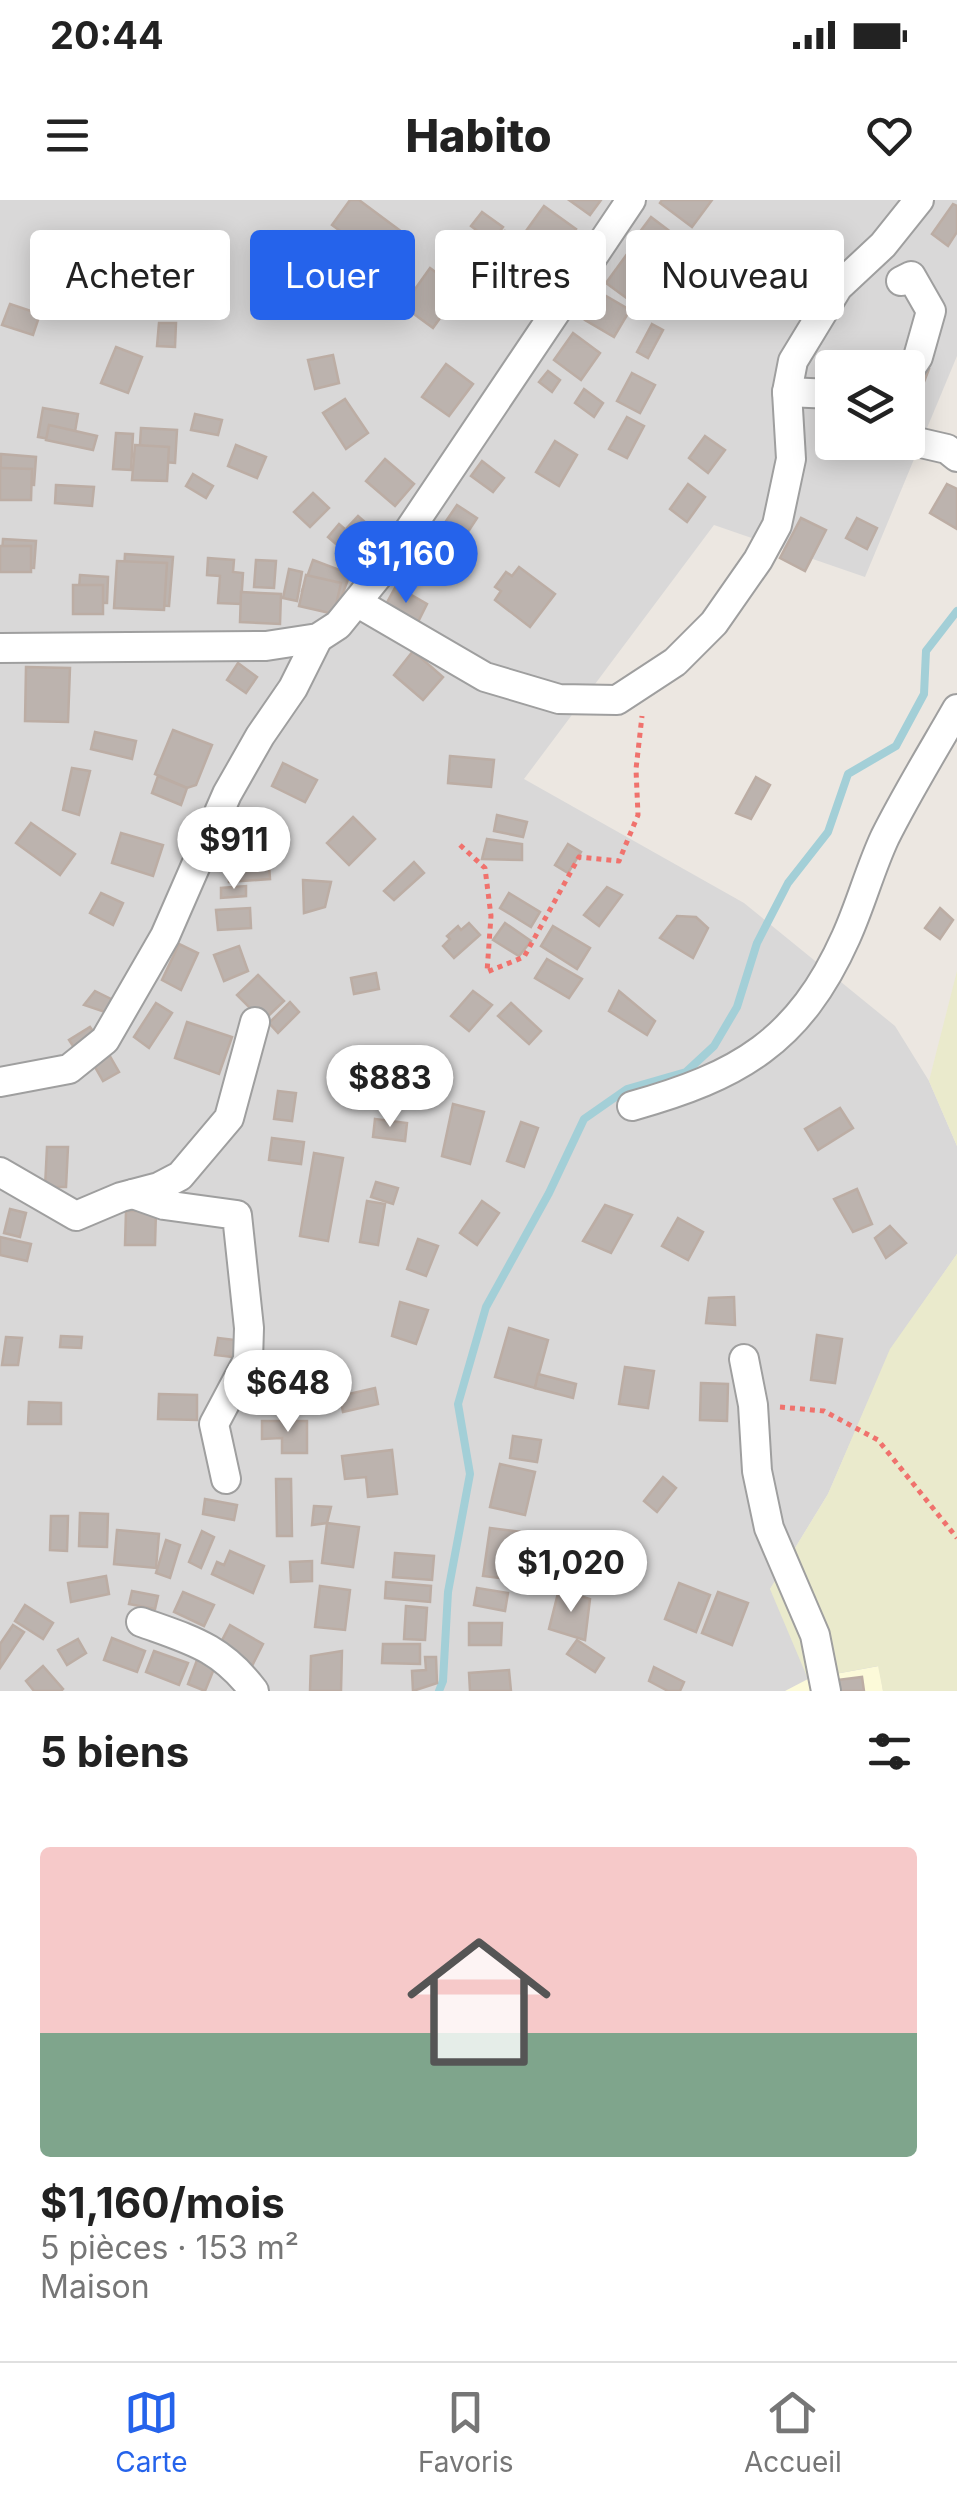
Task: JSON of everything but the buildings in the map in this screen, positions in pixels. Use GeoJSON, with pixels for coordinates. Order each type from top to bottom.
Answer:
{"type":"FeatureCollection","features":[{"type":"Feature","properties":{"kind":"street"},"geometry":{"type":"LineString","coordinates":[[0,648],[266,646],[318,638],[338,625],[358,603],[500,399],[631,200]]}},
{"type":"Feature","properties":{"kind":"street"},"geometry":{"type":"LineString","coordinates":[[358,603],[485,677],[559,700],[617,700],[675,662],[714,623],[758,560],[776,525],[790,459],[788,392],[793,361],[838,287],[882,245],[919,200]]}},
{"type":"Feature","properties":{"kind":"street"},"geometry":{"type":"LineString","coordinates":[[901,281],[912,276],[931,311],[920,350]]}},
{"type":"Feature","properties":{"kind":"street"},"geometry":{"type":"LineString","coordinates":[[788,392],[815,393]]}},
{"type":"Feature","properties":{"kind":"street"},"geometry":{"type":"LineString","coordinates":[[925,444],[948,449],[957,457]]}},
{"type":"Feature","properties":{"kind":"street"},"geometry":{"type":"LineString","coordinates":[[0,1082],[69,1069],[106,1040],[165,936],[226,794],[293,688],[318,638]]}},
{"type":"Feature","properties":{"kind":"street"},"geometry":{"type":"LineString","coordinates":[[632,1106],[683,1092],[758,1055],[798,1019],[825,980],[886,836],[957,709]]}},
{"type":"Feature","properties":{"kind":"street"},"geometry":{"type":"LineString","coordinates":[[0,1172],[76,1216],[180,1176],[229,1118],[255,1022]]}},
{"type":"Feature","properties":{"kind":"street"},"geometry":{"type":"LineString","coordinates":[[133,1194],[164,1205],[237,1215],[250,1328],[248,1360],[214,1424],[226,1479]]}},
{"type":"Feature","properties":{"kind":"street"},"geometry":{"type":"LineString","coordinates":[[744,1359],[757,1471],[770,1528],[815,1635],[826,1691]]}},
{"type":"Feature","properties":{"kind":"street"},"geometry":{"type":"LineString","coordinates":[[140,1622],[196,1641],[235,1666],[254,1691]]}},
{"type":"Feature","properties":{"kind":"path"},"geometry":{"type":"LineString","coordinates":[[752,1405],[824,1411],[878,1440],[957,1538]]}},
{"type":"Feature","properties":{"kind":"shaded area"},"geometry":{"type":"Polygon","coordinates":[[[0,200],[957,200],[957,356],[925,433],[925,350],[815,350],[815,460],[914,460],[865,577],[714,525],[524,779],[744,903],[895,1026],[929,1081],[957,1146],[957,1254],[891,1349],[828,1494],[770,1589],[879,1666],[883,1691],[0,1691],[0,200]]]}},
{"type":"Feature","properties":{"kind":"shaded area"},"geometry":{"type":"Polygon","coordinates":[[[879,1666],[883,1691],[785,1691],[808,1679],[879,1666]]]}},
{"type":"Feature","properties":{"kind":"green space"},"geometry":{"type":"Polygon","coordinates":[[[957,971],[957,1146],[929,1081],[957,971]]]}},
{"type":"Feature","properties":{"kind":"green space"},"geometry":{"type":"Polygon","coordinates":[[[957,1254],[957,1691],[883,1691],[878,1666],[808,1679],[770,1589],[828,1494],[890,1349],[957,1254]]]}},
{"type":"Feature","properties":{"kind":"waterway"},"geometry":{"type":"LineString","coordinates":[[439,1691],[443,1681],[448,1592],[470,1474],[458,1404],[486,1307],[549,1193],[584,1119],[627,1089],[686,1072],[714,1046],[737,1007],[757,943],[788,883],[828,832],[848,774],[896,746],[924,694],[926,651],[957,611]]}}]}
